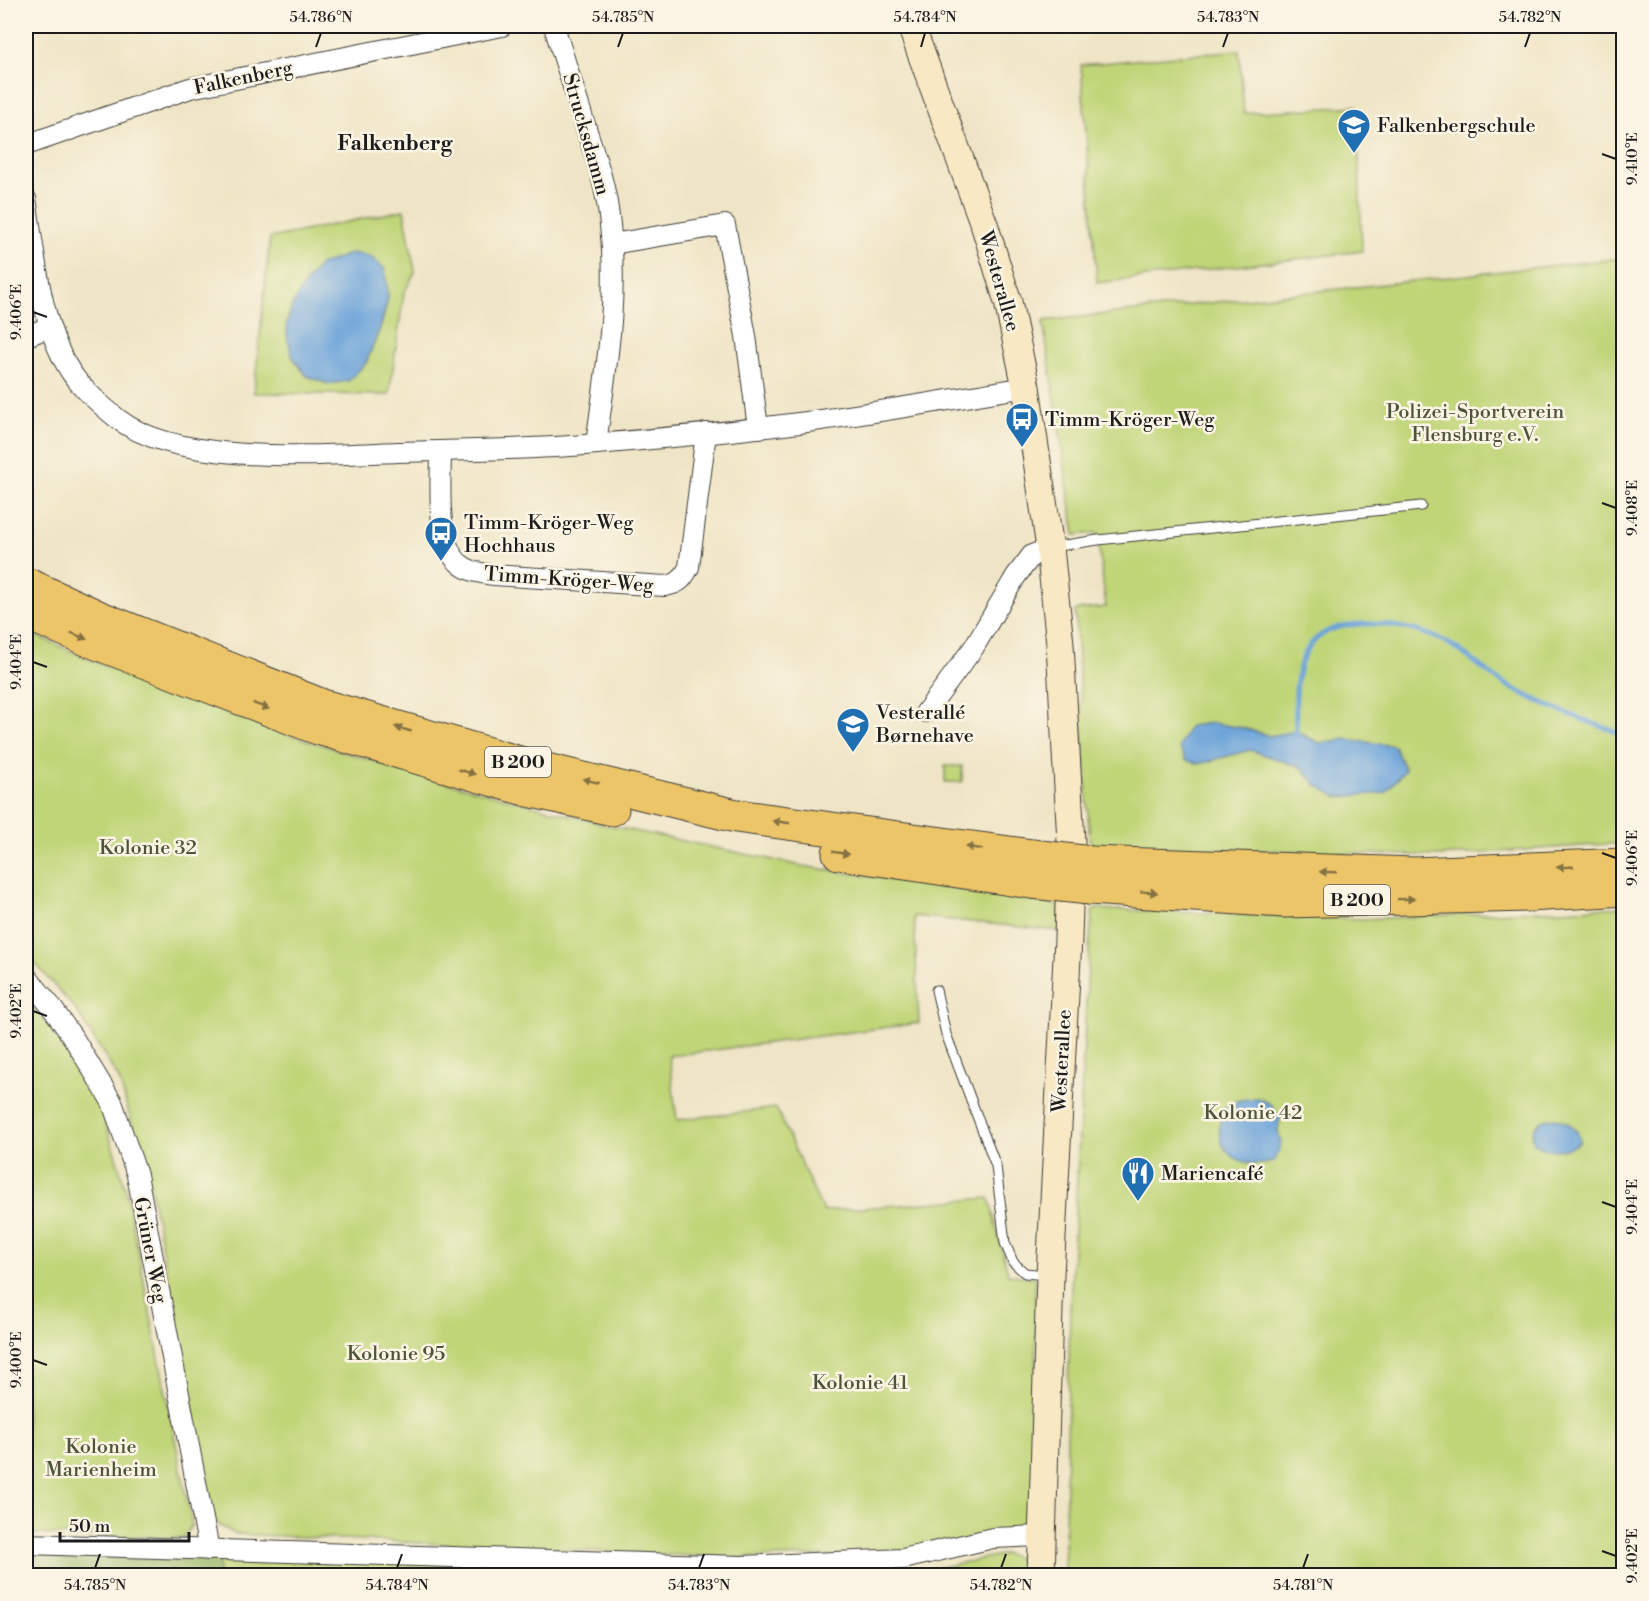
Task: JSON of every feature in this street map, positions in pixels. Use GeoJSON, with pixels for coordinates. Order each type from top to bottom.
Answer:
{"type":"FeatureCollection","features":[{"type":"Feature","properties":{"kind":"highway","name":"B 200"},"geometry":{"type":"LineString","coordinates":[[26,584],[98,617],[323,706],[530,766],[736,816],[1032,869]]}},
{"type":"Feature","properties":{"kind":"highway","name":"B 200"},"geometry":{"type":"LineString","coordinates":[[26,613],[318,728],[528,790],[739,838],[1032,869],[1285,901],[1518,895],[1623,889]]}},
{"type":"Feature","properties":{"kind":"highway","name":"B 200"},"geometry":{"type":"LineString","coordinates":[[1090,876],[1414,874],[1623,865]]}},
{"type":"Feature","properties":{"kind":"street","name":"Falkenberg"},"geometry":{"type":"LineString","coordinates":[[26,145],[190,88],[502,26]]}},
{"type":"Feature","properties":{"kind":"street","name":"Strucksdamm"},"geometry":{"type":"LineString","coordinates":[[554,26],[602,178],[612,244],[614,284],[612,325],[596,444]]}},
{"type":"Feature","properties":{"kind":"street","name":"Westerallee"},"geometry":{"type":"LineString","coordinates":[[911,26],[985,227],[1008,302],[1026,387],[1050,548],[1060,644],[1071,842],[1050,1275],[1041,1575]]}},
{"type":"Feature","properties":{"kind":"street"},"geometry":{"type":"LineString","coordinates":[[26,199],[50,327],[75,377],[119,420],[141,434],[184,447],[241,453],[303,455],[542,448],[808,422],[1026,387]]}},
{"type":"Feature","properties":{"kind":"street"},"geometry":{"type":"LineString","coordinates":[[612,244],[725,225],[747,345],[758,428]]}},
{"type":"Feature","properties":{"kind":"street"},"geometry":{"type":"LineString","coordinates":[[26,335],[50,327]]}},
{"type":"Feature","properties":{"kind":"street","name":"Timm-Kröger-Weg"},"geometry":{"type":"LineString","coordinates":[[441,451],[442,530],[448,550],[460,564],[475,572],[494,575],[665,586],[676,584],[683,578],[689,567],[706,433]]}},
{"type":"Feature","properties":{"kind":"street"},"geometry":{"type":"LineString","coordinates":[[926,712],[974,647],[1016,576],[1032,555],[1050,548]]}},
{"type":"Feature","properties":{"kind":"street","name":"Grüner Weg"},"geometry":{"type":"LineString","coordinates":[[26,976],[74,1039],[112,1102],[137,1175],[209,1550]]}},
{"type":"Feature","properties":{"kind":"street"},"geometry":{"type":"LineString","coordinates":[[26,1544],[741,1566],[903,1559],[993,1538],[1041,1536]]}},
{"type":"Feature","properties":{"kind":"lane"},"geometry":{"type":"LineString","coordinates":[[1050,548],[1116,538],[1421,506]]}},
{"type":"Feature","properties":{"kind":"lane"},"geometry":{"type":"LineString","coordinates":[[936,990],[946,1034],[996,1166],[1005,1243],[1013,1262],[1025,1273],[1050,1275]]}},
{"type":"Feature","properties":{"kind":"green space"},"geometry":{"type":"Polygon","coordinates":[[[1239,50],[1244,113],[1357,106],[1362,251],[1097,283],[1081,65],[1239,50]]]}},
{"type":"Feature","properties":{"kind":"green space"},"geometry":{"type":"Polygon","coordinates":[[[404,210],[415,272],[404,293],[389,395],[254,393],[270,238],[404,210]],[[385,269],[366,363],[381,326],[388,298],[385,269]]]}},
{"type":"Feature","properties":{"kind":"green space","name":"Polizei-Sportverein Flensburg e.V."},"geometry":{"type":"Polygon","coordinates":[[[1623,258],[1623,843],[1440,856],[1090,845],[1075,610],[1106,607],[1097,533],[1075,535],[1043,321],[1623,258]]]}},
{"type":"Feature","properties":{"kind":"green space"},"geometry":{"type":"Polygon","coordinates":[[[26,631],[98,663],[264,727],[415,774],[611,826],[802,866],[1059,905],[1059,931],[914,916],[919,1023],[669,1056],[677,1120],[776,1108],[823,1211],[989,1198],[1008,1274],[1035,1278],[1038,1530],[899,1554],[733,1558],[235,1534],[214,1522],[150,1186],[119,1079],[76,1010],[26,953],[26,631]]]}},
{"type":"Feature","properties":{"kind":"green space"},"geometry":{"type":"Polygon","coordinates":[[[945,766],[962,766],[962,782],[945,782],[945,766]]]}},
{"type":"Feature","properties":{"kind":"green space","name":"Kolonie 42"},"geometry":{"type":"Polygon","coordinates":[[[1623,907],[1623,1575],[1064,1576],[1070,1310],[1093,909],[1363,919],[1623,907]]]}},
{"type":"Feature","properties":{"kind":"green space","name":"Kolonie Marienheim"},"geometry":{"type":"Polygon","coordinates":[[[26,999],[59,1037],[99,1102],[125,1186],[192,1525],[183,1538],[26,1534],[26,999]]]}},
{"type":"Feature","properties":{"kind":"green space"},"geometry":{"type":"Polygon","coordinates":[[[26,1551],[219,1557],[219,1575],[26,1576],[26,1551]]]}},
{"type":"Feature","properties":{"kind":"green space"},"geometry":{"type":"Polygon","coordinates":[[[1005,1554],[1020,1558],[1019,1575],[904,1575],[1005,1554]]]}},
{"type":"Feature","properties":{"kind":"green space"},"geometry":{"type":"Polygon","coordinates":[[[219,1557],[808,1575],[219,1576],[219,1557]]]}},
{"type":"Feature","properties":{"kind":"water"},"geometry":{"type":"Polygon","coordinates":[[[352,253],[369,256],[385,269],[388,298],[381,326],[366,363],[348,381],[328,384],[307,376],[293,358],[287,337],[287,323],[292,306],[305,283],[320,265],[352,253]]]}},
{"type":"Feature","properties":{"kind":"water"},"geometry":{"type":"Polygon","coordinates":[[[1212,723],[1243,728],[1270,736],[1296,731],[1319,743],[1346,739],[1394,746],[1405,770],[1385,793],[1337,797],[1315,784],[1301,767],[1250,750],[1199,764],[1186,760],[1179,747],[1190,726],[1212,723]]]}},
{"type":"Feature","properties":{"kind":"water"},"geometry":{"type":"Polygon","coordinates":[[[1257,1098],[1271,1104],[1280,1118],[1279,1151],[1273,1162],[1262,1164],[1241,1161],[1233,1156],[1226,1150],[1219,1131],[1222,1115],[1228,1105],[1240,1100],[1257,1098]]]}},
{"type":"Feature","properties":{"kind":"water"},"geometry":{"type":"Polygon","coordinates":[[[1555,1118],[1571,1126],[1577,1132],[1580,1141],[1570,1148],[1557,1150],[1544,1148],[1534,1143],[1534,1128],[1545,1120],[1555,1118]]]}},
{"type":"Feature","properties":{"kind":"waterway"},"geometry":{"type":"LineString","coordinates":[[1296,731],[1297,679],[1307,650],[1318,637],[1334,629],[1372,624],[1393,626],[1431,635],[1462,652],[1502,682],[1524,694],[1624,735]]}},
{"type":"Feature","properties":{"kind":"place","name":"Falkenbergschule"},"geometry":{"type":"Point","coordinates":[1354,154]}},
{"type":"Feature","properties":{"kind":"place","name":"Timm-Kröger-Weg"},"geometry":{"type":"Point","coordinates":[1022,448]}},
{"type":"Feature","properties":{"kind":"place","name":"Timm-Kröger-Weg Hochhaus"},"geometry":{"type":"Point","coordinates":[441,562]}},
{"type":"Feature","properties":{"kind":"place","name":"Vesterallé Børnehave"},"geometry":{"type":"Point","coordinates":[853,753]}},
{"type":"Feature","properties":{"kind":"place","name":"Mariencafé"},"geometry":{"type":"Point","coordinates":[1138,1202]}},
{"type":"Feature","properties":{"kind":"district","name":"Falkenberg"},"geometry":{"type":"Point","coordinates":[395,143]}},
{"type":"Feature","properties":{"kind":"park label","name":"Kolonie 32"},"geometry":{"type":"Point","coordinates":[148,847]}},
{"type":"Feature","properties":{"kind":"park label","name":"Kolonie 95"},"geometry":{"type":"Point","coordinates":[396,1353]}},
{"type":"Feature","properties":{"kind":"park label","name":"Kolonie 41"},"geometry":{"type":"Point","coordinates":[860,1382]}}]}
